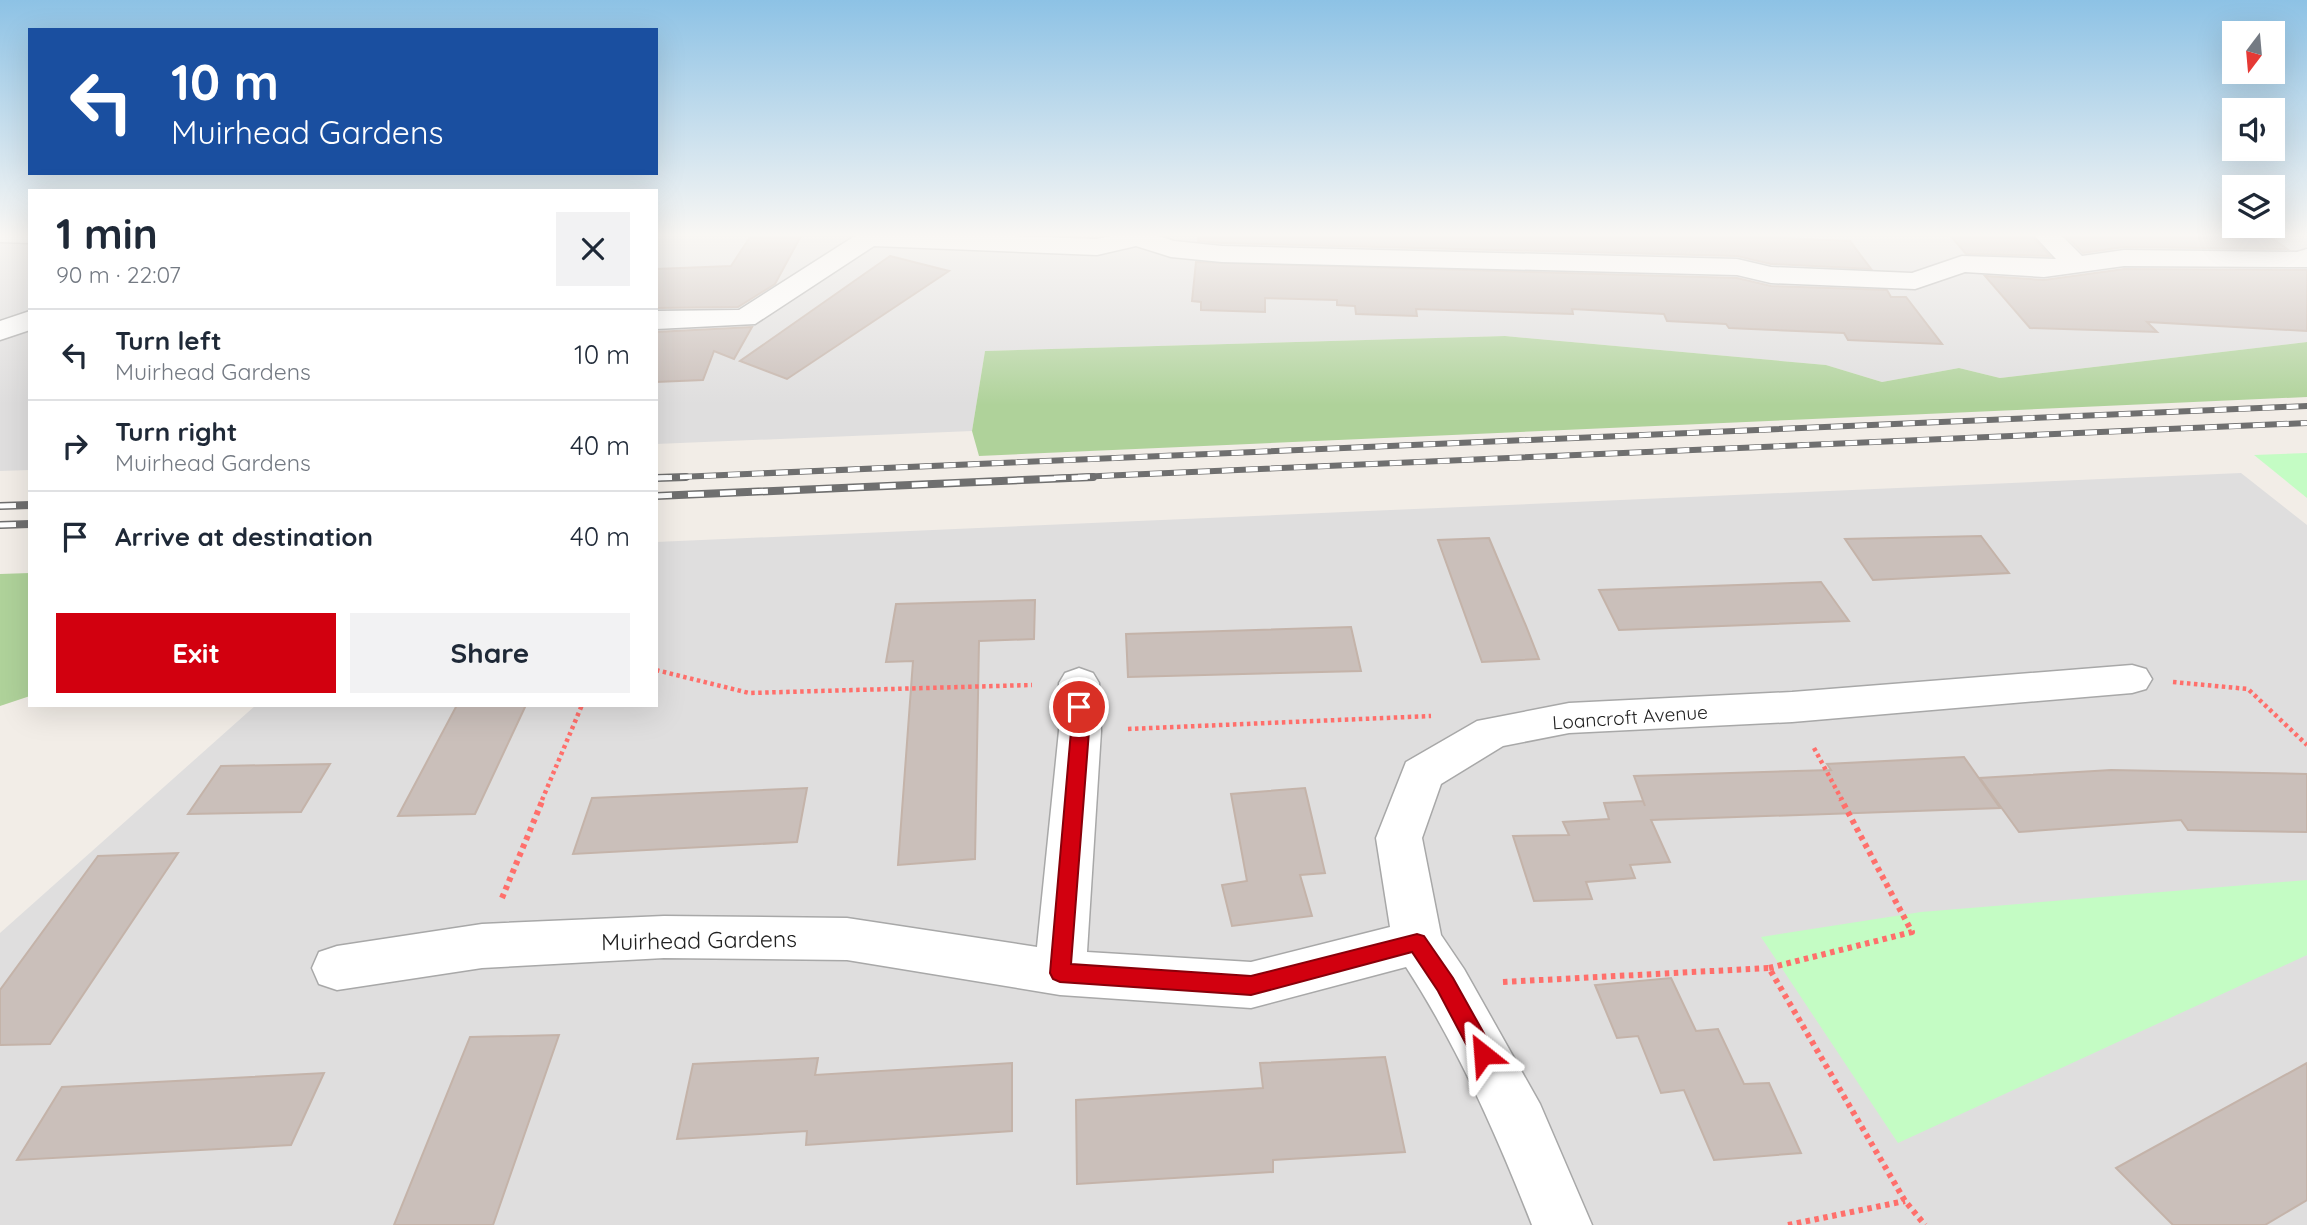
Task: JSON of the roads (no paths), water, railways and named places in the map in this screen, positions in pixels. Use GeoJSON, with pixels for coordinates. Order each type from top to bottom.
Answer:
{"type":"FeatureCollection","features":[{"type":"Feature","properties":{"kind":"street"},"geometry":{"type":"LineString","coordinates":[[658,320],[745,318],[786,291]]}},
{"type":"Feature","properties":{"kind":"street"},"geometry":{"type":"LineString","coordinates":[[0,331],[28,321]]}},
{"type":"Feature","properties":{"kind":"street","name":"Loancroft Avenue"},"geometry":{"type":"LineString","coordinates":[[1563,1225],[1520,1123],[1446,985],[1417,942],[1399,838],[1422,774],[1492,732],[1569,718],[1793,707],[2132,679]]}},
{"type":"Feature","properties":{"kind":"street"},"geometry":{"type":"LineString","coordinates":[[1060,973],[1080,731],[1079,683]]}},
{"type":"Feature","properties":{"kind":"street","name":"Muirhead Gardens"},"geometry":{"type":"LineString","coordinates":[[337,968],[482,946],[664,937],[848,939],[1060,973],[1251,985],[1417,942]]}},
{"type":"Feature","properties":{"kind":"railway"},"geometry":{"type":"LineString","coordinates":[[658,478],[2307,406]]}},
{"type":"Feature","properties":{"kind":"railway"},"geometry":{"type":"LineString","coordinates":[[1054,478],[2307,423]]}},
{"type":"Feature","properties":{"kind":"railway"},"geometry":{"type":"LineString","coordinates":[[658,478],[686,477]]}},
{"type":"Feature","properties":{"kind":"railway"},"geometry":{"type":"LineString","coordinates":[[658,496],[1093,477]]}},
{"type":"Feature","properties":{"kind":"railway"},"geometry":{"type":"LineString","coordinates":[[0,506],[28,505]]}},
{"type":"Feature","properties":{"kind":"railway"},"geometry":{"type":"LineString","coordinates":[[0,525],[28,524]]}}]}
